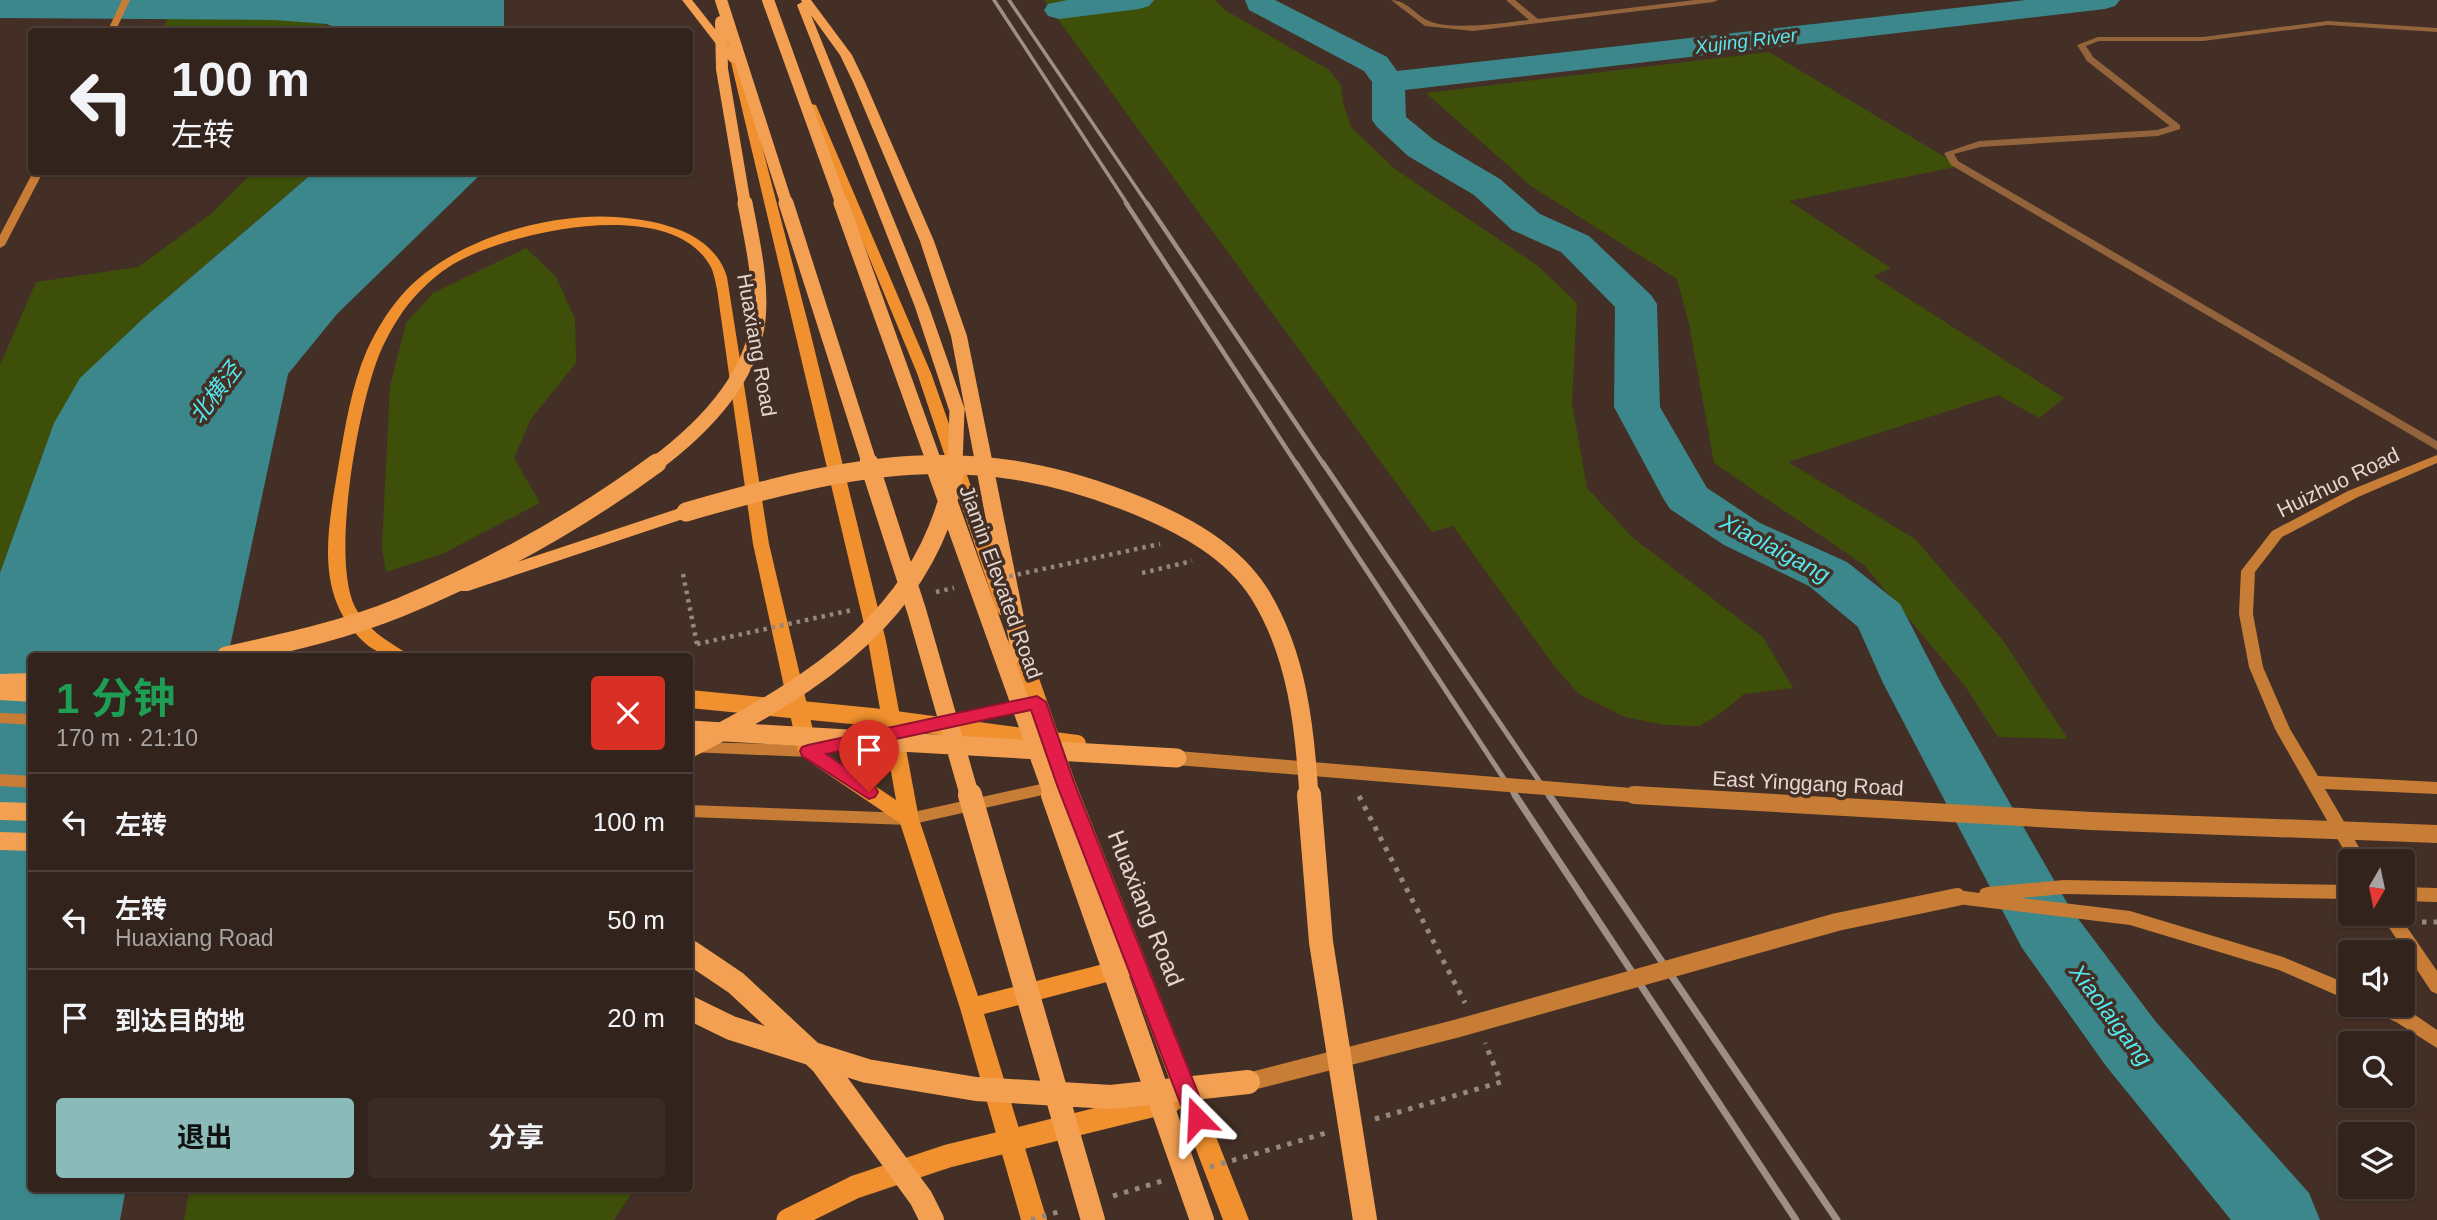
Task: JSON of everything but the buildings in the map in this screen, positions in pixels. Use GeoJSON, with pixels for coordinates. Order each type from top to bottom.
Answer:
{"type":"FeatureCollection","features":[{"type":"Feature","properties":{"kind":"highway"},"geometry":{"type":"LineString","coordinates":[[687,0],[734,60]]}},
{"type":"Feature","properties":{"kind":"highway"},"geometry":{"type":"LineString","coordinates":[[400,607],[511,555],[570,523],[620,489],[673,451],[709,417],[746,366],[758,320],[756,266],[722,69],[720,0]]}},
{"type":"Feature","properties":{"kind":"highway"},"geometry":{"type":"LineString","coordinates":[[720,0],[916,612],[1093,1220]]}},
{"type":"Feature","properties":{"kind":"highway","name":"Jiamin Elevated Road"},"geometry":{"type":"LineString","coordinates":[[767,0],[1043,765],[1202,1220]]}},
{"type":"Feature","properties":{"kind":"highway"},"geometry":{"type":"LineString","coordinates":[[693,746],[768,708],[820,675],[858,642],[895,603],[942,527],[954,485],[960,443],[957,410],[922,307],[800,0]]}},
{"type":"Feature","properties":{"kind":"highway"},"geometry":{"type":"LineString","coordinates":[[806,0],[846,55],[927,241],[959,336],[1022,657]]}},
{"type":"Feature","properties":{"kind":"highway"},"geometry":{"type":"LineString","coordinates":[[239,653],[310,637],[686,512],[776,486],[888,466],[942,463],[987,465],[1039,474],[1094,489],[1191,531],[1231,560],[1260,594],[1281,640],[1297,693],[1308,770],[1318,915],[1340,1080],[1365,1220]]}},
{"type":"Feature","properties":{"kind":"highway"},"geometry":{"type":"LineString","coordinates":[[0,681],[28,680]]}},
{"type":"Feature","properties":{"kind":"highway"},"geometry":{"type":"LineString","coordinates":[[0,693],[28,695]]}},
{"type":"Feature","properties":{"kind":"highway"},"geometry":{"type":"LineString","coordinates":[[693,730],[1177,758]]}},
{"type":"Feature","properties":{"kind":"highway"},"geometry":{"type":"LineString","coordinates":[[0,811],[28,812]]}},
{"type":"Feature","properties":{"kind":"highway"},"geometry":{"type":"LineString","coordinates":[[0,841],[28,842]]}},
{"type":"Feature","properties":{"kind":"highway"},"geometry":{"type":"LineString","coordinates":[[693,954],[736,983],[822,1063],[921,1198],[932,1220]]}},
{"type":"Feature","properties":{"kind":"highway"},"geometry":{"type":"LineString","coordinates":[[693,1009],[731,1028],[867,1071],[976,1089],[1111,1097],[1248,1082]]}},
{"type":"Feature","properties":{"kind":"main road"},"geometry":{"type":"LineString","coordinates":[[113,28],[126,0]]}},
{"type":"Feature","properties":{"kind":"main road","name":"Huaxiang Road"},"geometry":{"type":"LineString","coordinates":[[720,0],[877,641],[909,819],[971,1009],[1033,1220]]}},
{"type":"Feature","properties":{"kind":"main road","name":"Huaxiang Road"},"geometry":{"type":"LineString","coordinates":[[767,0],[924,373],[1066,785],[1236,1220]]}},
{"type":"Feature","properties":{"kind":"main road"},"geometry":{"type":"LineString","coordinates":[[0,245],[36,175]]}},
{"type":"Feature","properties":{"kind":"main road","name":"Huaxiang Road"},"geometry":{"type":"LineString","coordinates":[[394,653],[366,635],[345,604],[337,573],[334,541],[359,388],[380,335],[399,307],[434,272],[482,245],[513,234],[584,222],[641,224],[681,234],[701,247],[714,260],[719,274],[761,544],[808,751]]}},
{"type":"Feature","properties":{"kind":"main road","name":"Huizhuo Road"},"geometry":{"type":"LineString","coordinates":[[2352,849],[2283,729],[2256,667],[2246,614],[2248,571],[2277,534],[2353,494],[2437,459]]}},
{"type":"Feature","properties":{"kind":"main road"},"geometry":{"type":"LineString","coordinates":[[693,699],[872,717],[1177,758]]}},
{"type":"Feature","properties":{"kind":"main road"},"geometry":{"type":"LineString","coordinates":[[693,748],[808,751],[1037,702]]}},
{"type":"Feature","properties":{"kind":"main road"},"geometry":{"type":"LineString","coordinates":[[0,718],[28,720]]}},
{"type":"Feature","properties":{"kind":"main road"},"geometry":{"type":"LineString","coordinates":[[808,751],[909,819]]}},
{"type":"Feature","properties":{"kind":"main road","name":"East Yinggang Road"},"geometry":{"type":"LineString","coordinates":[[1177,758],[1719,802],[2091,821],[2437,834]]}},
{"type":"Feature","properties":{"kind":"main road"},"geometry":{"type":"LineString","coordinates":[[0,780],[28,782]]}},
{"type":"Feature","properties":{"kind":"main road"},"geometry":{"type":"LineString","coordinates":[[2314,782],[2437,788]]}},
{"type":"Feature","properties":{"kind":"main road"},"geometry":{"type":"LineString","coordinates":[[693,811],[909,819],[1066,785]]}},
{"type":"Feature","properties":{"kind":"main road"},"geometry":{"type":"LineString","coordinates":[[788,1220],[855,1187],[948,1156],[1455,1029],[1837,922],[1957,897],[2064,887],[2338,892]]}},
{"type":"Feature","properties":{"kind":"main road"},"geometry":{"type":"LineString","coordinates":[[2415,894],[2437,895]]}},
{"type":"Feature","properties":{"kind":"main road"},"geometry":{"type":"LineString","coordinates":[[1957,897],[2130,918],[2283,964],[2338,988]]}},
{"type":"Feature","properties":{"kind":"main road"},"geometry":{"type":"LineString","coordinates":[[2397,926],[2437,986]]}},
{"type":"Feature","properties":{"kind":"main road"},"geometry":{"type":"LineString","coordinates":[[971,1009],[1138,964]]}},
{"type":"Feature","properties":{"kind":"main road"},"geometry":{"type":"LineString","coordinates":[[2403,1017],[2437,1040]]}},
{"type":"Feature","properties":{"kind":"street"},"geometry":{"type":"LineString","coordinates":[[1395,0],[1428,24],[1473,29],[1714,0]]}},
{"type":"Feature","properties":{"kind":"street"},"geometry":{"type":"LineString","coordinates":[[1510,0],[1536,22]]}},
{"type":"Feature","properties":{"kind":"street"},"geometry":{"type":"LineString","coordinates":[[2437,30],[2328,23],[2203,39],[2098,38],[2081,46],[2090,59],[2177,127],[2158,133],[1979,144],[1950,153],[1954,163],[2437,446]]}},
{"type":"Feature","properties":{"kind":"path"},"geometry":{"type":"LineString","coordinates":[[683,574],[697,644]]}},
{"type":"Feature","properties":{"kind":"path"},"geometry":{"type":"LineString","coordinates":[[1370,1120],[1501,1082],[1485,1042]]}},
{"type":"Feature","properties":{"kind":"path"},"geometry":{"type":"LineString","coordinates":[[1200,1170],[1331,1132]]}},
{"type":"Feature","properties":{"kind":"path"},"geometry":{"type":"LineString","coordinates":[[1109,1197],[1174,1178]]}},
{"type":"Feature","properties":{"kind":"path"},"geometry":{"type":"LineString","coordinates":[[1033,1220],[1070,1209]]}},
{"type":"Feature","properties":{"kind":"green space"},"geometry":{"type":"Polygon","coordinates":[[[1044,0],[1215,0],[1225,10],[1329,70],[1341,85],[1343,103],[1351,127],[1395,169],[1538,266],[1577,303],[1572,403],[1587,488],[1633,538],[1763,637],[1793,688],[1744,694],[1700,726],[1665,725],[1625,717],[1579,694],[1555,667],[1453,526],[1432,532],[1044,0]]]}},
{"type":"Feature","properties":{"kind":"green space"},"geometry":{"type":"Polygon","coordinates":[[[168,18],[234,18],[304,21],[334,28],[162,28],[168,18]]]}},
{"type":"Feature","properties":{"kind":"green space"},"geometry":{"type":"Polygon","coordinates":[[[1769,52],[1960,166],[1789,201],[1891,268],[1873,276],[2064,398],[2039,418],[1998,395],[1788,462],[1915,539],[2002,639],[2068,739],[1998,737],[1965,686],[1864,565],[1714,463],[1689,324],[1677,279],[1531,186],[1426,93],[1769,52]]]}},
{"type":"Feature","properties":{"kind":"green space"},"geometry":{"type":"Polygon","coordinates":[[[250,175],[310,175],[147,315],[54,423],[0,573],[0,365],[36,282],[138,267],[211,214],[250,175]]]}},
{"type":"Feature","properties":{"kind":"green space"},"geometry":{"type":"Polygon","coordinates":[[[526,248],[556,277],[575,319],[576,363],[531,419],[514,458],[540,503],[442,554],[386,572],[382,547],[390,386],[406,323],[433,293],[526,248]]]}},
{"type":"Feature","properties":{"kind":"green space"},"geometry":{"type":"Polygon","coordinates":[[[189,1192],[632,1192],[614,1220],[184,1220],[189,1192]]]}},
{"type":"Feature","properties":{"kind":"water"},"geometry":{"type":"Polygon","coordinates":[[[0,0],[504,0],[504,28],[335,28],[327,24],[275,20],[0,18],[0,0]]]}},
{"type":"Feature","properties":{"kind":"water","name":"北横泾"},"geometry":{"type":"Polygon","coordinates":[[[310,175],[480,175],[337,314],[288,374],[229,653],[28,653],[28,1192],[125,1192],[120,1220],[0,1220],[0,573],[54,423],[80,378],[147,315],[310,175]]]}},
{"type":"Feature","properties":{"kind":"waterway"},"geometry":{"type":"LineString","coordinates":[[1059,10],[1139,0]]}},
{"type":"Feature","properties":{"kind":"waterway","name":"Xiaolaigang"},"geometry":{"type":"LineString","coordinates":[[1260,0],[1260,4],[1376,64],[1388,82]]}},
{"type":"Feature","properties":{"kind":"waterway","name":"Xujing River"},"geometry":{"type":"LineString","coordinates":[[1388,82],[2105,0]]}},
{"type":"Feature","properties":{"kind":"waterway","name":"Xiaolaigang"},"geometry":{"type":"LineString","coordinates":[[1388,82],[1389,120],[1421,148],[1487,187],[1526,222],[1575,244],[1636,304],[1637,407],[1688,498],[1742,534],[1828,574],[1881,617],[1912,683],[2046,928],[2131,1044],[2281,1220]]}},
{"type":"Feature","properties":{"kind":"railway"},"geometry":{"type":"LineString","coordinates":[[994,0],[1128,205]]}},
{"type":"Feature","properties":{"kind":"railway"},"geometry":{"type":"LineString","coordinates":[[1009,0],[1148,205]]}},
{"type":"Feature","properties":{"kind":"railway"},"geometry":{"type":"LineString","coordinates":[[1126,203],[1297,465]]}},
{"type":"Feature","properties":{"kind":"railway"},"geometry":{"type":"LineString","coordinates":[[1147,203],[1324,465]]}},
{"type":"Feature","properties":{"kind":"railway"},"geometry":{"type":"LineString","coordinates":[[1296,463],[1516,797]]}},
{"type":"Feature","properties":{"kind":"railway"},"geometry":{"type":"LineString","coordinates":[[1323,463],[1550,797]]}},
{"type":"Feature","properties":{"kind":"railway"},"geometry":{"type":"LineString","coordinates":[[1515,795],[1796,1220]]}},
{"type":"Feature","properties":{"kind":"railway"},"geometry":{"type":"LineString","coordinates":[[1549,795],[1837,1220]]}},
{"type":"Feature","properties":{"kind":"route"},"geometry":{"type":"LineString","coordinates":[[869,792],[808,751],[1037,702],[1066,785],[1197,1118]]}}]}
